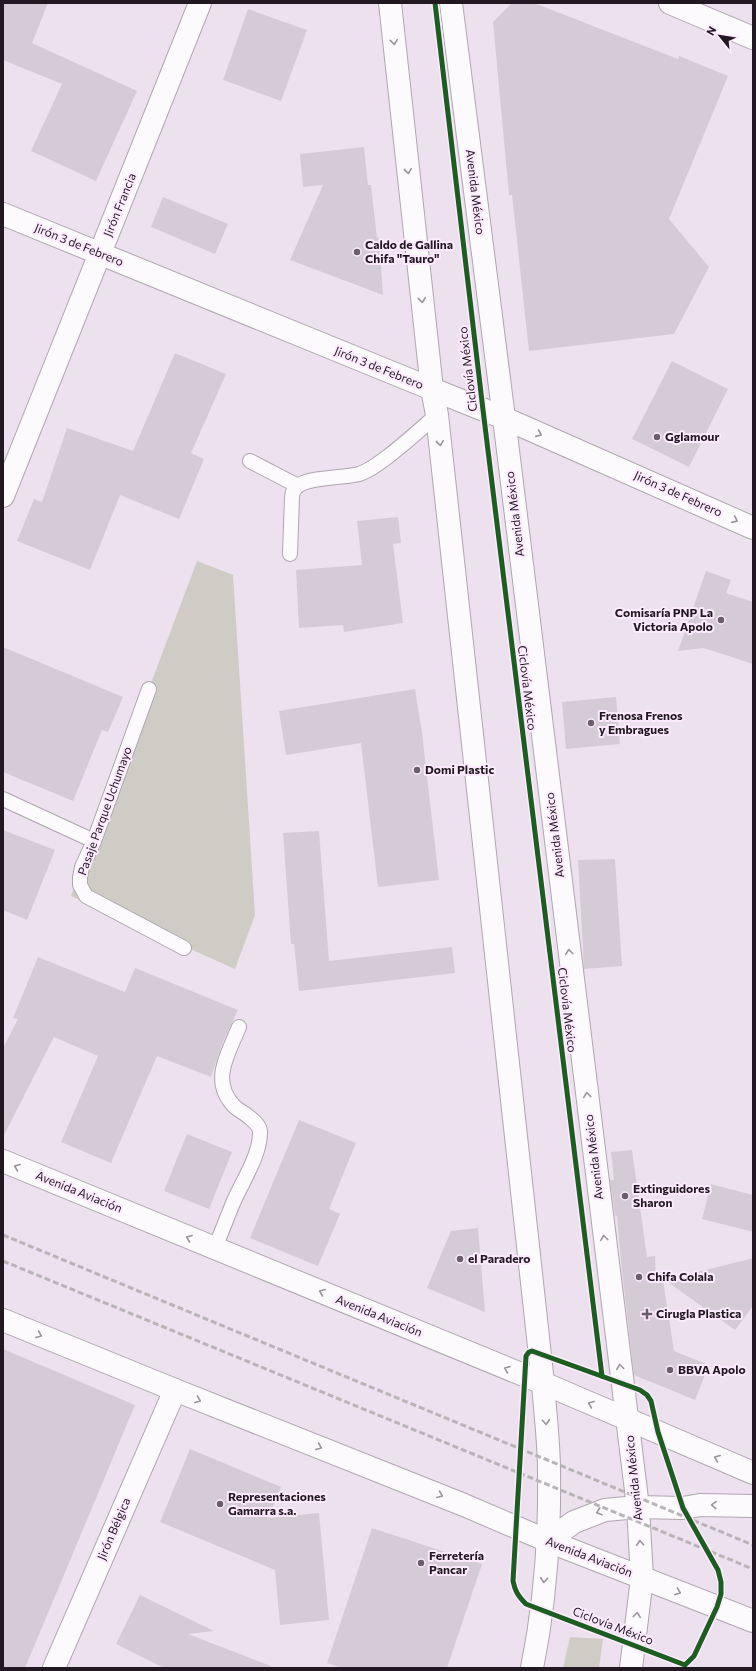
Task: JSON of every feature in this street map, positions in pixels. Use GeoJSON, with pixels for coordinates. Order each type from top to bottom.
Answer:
{"type":"FeatureCollection","features":[{"type":"Feature","properties":{"kind":"main road","name":"Jirón Francia"},"geometry":{"type":"LineString","coordinates":[[3,496],[101,254],[200,3]]}},
{"type":"Feature","properties":{"kind":"main road"},"geometry":{"type":"LineString","coordinates":[[390,3],[432,389],[437,415],[543,1383],[550,1471],[548,1541],[541,1626],[532,1668]]}},
{"type":"Feature","properties":{"kind":"main road","name":"Avenida México"},"geometry":{"type":"LineString","coordinates":[[451,3],[504,418],[638,1507],[642,1578],[631,1668]]}},
{"type":"Feature","properties":{"kind":"main road"},"geometry":{"type":"LineString","coordinates":[[670,3],[753,38]]}},
{"type":"Feature","properties":{"kind":"main road","name":"Jirón 3 de Febrero"},"geometry":{"type":"LineString","coordinates":[[3,214],[504,418],[753,528]]}},
{"type":"Feature","properties":{"kind":"main road","name":"Avenida Aviación"},"geometry":{"type":"LineString","coordinates":[[3,1161],[543,1383],[753,1473]]}},
{"type":"Feature","properties":{"kind":"main road","name":"Avenida Aviación"},"geometry":{"type":"LineString","coordinates":[[5,1322],[464,1505],[548,1541],[753,1621]]}},
{"type":"Feature","properties":{"kind":"main road","name":"Jirón Bélgica"},"geometry":{"type":"LineString","coordinates":[[54,1668],[174,1390]]}},
{"type":"Feature","properties":{"kind":"main road"},"geometry":{"type":"LineString","coordinates":[[548,1541],[574,1522],[605,1510],[638,1507],[683,1508],[700,1505],[753,1506]]}},
{"type":"Feature","properties":{"kind":"lane"},"geometry":{"type":"LineString","coordinates":[[290,554],[292,498],[293,492],[298,486],[308,482],[360,474],[375,466],[437,415]]}},
{"type":"Feature","properties":{"kind":"lane"},"geometry":{"type":"LineString","coordinates":[[250,461],[298,486]]}},
{"type":"Feature","properties":{"kind":"lane","name":"Pasaje Parque Uchumayo"},"geometry":{"type":"LineString","coordinates":[[149,689],[94,841],[82,868],[80,877],[82,890],[86,896],[184,948]]}},
{"type":"Feature","properties":{"kind":"lane"},"geometry":{"type":"LineString","coordinates":[[3,799],[94,841]]}},
{"type":"Feature","properties":{"kind":"lane"},"geometry":{"type":"LineString","coordinates":[[215,1248],[233,1202],[256,1152],[260,1134],[259,1127],[256,1122],[235,1107],[224,1092],[222,1083],[225,1061],[239,1027]]}},
{"type":"Feature","properties":{"kind":"shaded area"},"geometry":{"type":"Polygon","coordinates":[[[197,561],[233,575],[255,915],[235,969],[71,896],[197,561]]]}},
{"type":"Feature","properties":{"kind":"shaded area"},"geometry":{"type":"Polygon","coordinates":[[[570,1637],[603,1639],[599,1668],[563,1668],[570,1637]]]}},
{"type":"Feature","properties":{"kind":"building"},"geometry":{"type":"Polygon","coordinates":[[[3,3],[48,3],[32,43],[137,91],[96,181],[31,151],[62,84],[3,60],[3,3]]]}},
{"type":"Feature","properties":{"kind":"building"},"geometry":{"type":"Polygon","coordinates":[[[512,3],[534,3],[678,59],[679,56],[728,76],[669,219],[709,267],[674,334],[529,351],[512,195],[509,195],[493,22],[512,3]]]}},
{"type":"Feature","properties":{"kind":"building"},"geometry":{"type":"Polygon","coordinates":[[[248,9],[307,30],[281,101],[223,80],[248,9]]]}},
{"type":"Feature","properties":{"kind":"building"},"geometry":{"type":"Polygon","coordinates":[[[364,147],[368,185],[371,185],[377,238],[379,237],[383,295],[290,260],[323,185],[303,187],[300,154],[364,147]]]}},
{"type":"Feature","properties":{"kind":"building"},"geometry":{"type":"Polygon","coordinates":[[[163,197],[228,224],[215,254],[151,227],[163,197]]]}},
{"type":"Feature","properties":{"kind":"building"},"geometry":{"type":"Polygon","coordinates":[[[175,353],[226,374],[191,453],[204,459],[179,519],[120,495],[90,570],[17,541],[34,499],[42,502],[67,428],[133,451],[175,353]]]}},
{"type":"Feature","properties":{"kind":"building"},"geometry":{"type":"Polygon","coordinates":[[[672,361],[728,389],[689,467],[632,439],[672,361]]]}},
{"type":"Feature","properties":{"kind":"building"},"geometry":{"type":"Polygon","coordinates":[[[398,517],[401,543],[393,544],[403,623],[344,632],[343,625],[299,628],[296,570],[362,565],[357,521],[398,517]]]}},
{"type":"Feature","properties":{"kind":"building","name":"Comisaría PNP La Victoria Apolo"},"geometry":{"type":"Polygon","coordinates":[[[706,571],[731,580],[726,593],[753,602],[753,664],[704,648],[678,651],[706,571]]]}},
{"type":"Feature","properties":{"kind":"building"},"geometry":{"type":"Polygon","coordinates":[[[3,647],[123,697],[108,732],[102,730],[73,801],[3,772],[3,647]]]}},
{"type":"Feature","properties":{"kind":"building"},"geometry":{"type":"Polygon","coordinates":[[[415,689],[422,733],[439,880],[378,887],[361,743],[286,755],[279,711],[415,689]]]}},
{"type":"Feature","properties":{"kind":"building","name":"Frenosa Frenos y Embragues"},"geometry":{"type":"Polygon","coordinates":[[[616,697],[620,744],[566,749],[562,702],[616,697]]]}},
{"type":"Feature","properties":{"kind":"building"},"geometry":{"type":"Polygon","coordinates":[[[3,830],[55,850],[27,920],[3,910],[3,830]]]}},
{"type":"Feature","properties":{"kind":"building"},"geometry":{"type":"Polygon","coordinates":[[[319,831],[329,961],[452,947],[455,973],[299,991],[294,944],[291,944],[283,833],[319,831]]]}},
{"type":"Feature","properties":{"kind":"building"},"geometry":{"type":"Polygon","coordinates":[[[615,859],[622,966],[584,969],[578,860],[615,859]]]}},
{"type":"Feature","properties":{"kind":"building"},"geometry":{"type":"Polygon","coordinates":[[[38,957],[125,992],[135,968],[238,1010],[222,1044],[211,1077],[157,1056],[111,1163],[61,1142],[98,1056],[54,1037],[3,1137],[3,1048],[18,1019],[13,1018],[38,957]]]}},
{"type":"Feature","properties":{"kind":"building"},"geometry":{"type":"Polygon","coordinates":[[[299,1120],[356,1143],[329,1209],[340,1214],[318,1266],[250,1238],[299,1120]]]}},
{"type":"Feature","properties":{"kind":"building"},"geometry":{"type":"Polygon","coordinates":[[[187,1134],[232,1152],[209,1209],[164,1191],[187,1134]]]}},
{"type":"Feature","properties":{"kind":"building"},"geometry":{"type":"Polygon","coordinates":[[[632,1150],[647,1257],[655,1256],[656,1282],[663,1280],[674,1351],[709,1365],[695,1400],[634,1375],[617,1216],[615,1216],[610,1180],[614,1180],[611,1152],[632,1150]]]}},
{"type":"Feature","properties":{"kind":"building"},"geometry":{"type":"Polygon","coordinates":[[[711,1184],[753,1195],[753,1232],[702,1219],[711,1184]]]}},
{"type":"Feature","properties":{"kind":"building","name":"el Paradero"},"geometry":{"type":"Polygon","coordinates":[[[478,1228],[485,1312],[427,1288],[451,1231],[478,1228]]]}},
{"type":"Feature","properties":{"kind":"building"},"geometry":{"type":"Polygon","coordinates":[[[753,1258],[753,1306],[735,1330],[665,1280],[753,1258]]]}},
{"type":"Feature","properties":{"kind":"building"},"geometry":{"type":"Polygon","coordinates":[[[3,1349],[135,1405],[25,1668],[3,1668],[3,1349]]]}},
{"type":"Feature","properties":{"kind":"building"},"geometry":{"type":"Polygon","coordinates":[[[190,1449],[281,1487],[268,1518],[319,1513],[329,1620],[280,1625],[275,1570],[160,1522],[190,1449]]]}},
{"type":"Feature","properties":{"kind":"building"},"geometry":{"type":"Polygon","coordinates":[[[372,1528],[482,1564],[447,1668],[342,1668],[327,1663],[372,1528]]]}},
{"type":"Feature","properties":{"kind":"building"},"geometry":{"type":"Polygon","coordinates":[[[140,1595],[214,1631],[188,1634],[271,1666],[271,1668],[164,1668],[116,1644],[140,1595]]]}},
{"type":"Feature","properties":{"kind":"railway"},"geometry":{"type":"LineString","coordinates":[[3,1235],[753,1545]]}},
{"type":"Feature","properties":{"kind":"railway"},"geometry":{"type":"LineString","coordinates":[[3,1261],[753,1569]]}},
{"type":"Feature","properties":{"kind":"cycle path","name":"Ciclovía México"},"geometry":{"type":"LineString","coordinates":[[435,3],[483,410],[602,1376]]}},
{"type":"Feature","properties":{"kind":"cycle path","name":"Ciclovía México"},"geometry":{"type":"LineString","coordinates":[[532,1351],[640,1390],[647,1395],[651,1401],[658,1432],[683,1508],[718,1570],[721,1582],[721,1594],[717,1607],[694,1656],[685,1665],[526,1604],[516,1591],[513,1581],[526,1356],[532,1351]]}},
{"type":"Feature","properties":{"kind":"place","name":"Caldo de Gallina Chifa \"Tauro\""},"geometry":{"type":"Point","coordinates":[357,252]}},
{"type":"Feature","properties":{"kind":"place","name":"Gglamour"},"geometry":{"type":"Point","coordinates":[657,437]}},
{"type":"Feature","properties":{"kind":"place","name":"Comisaría PNP La Victoria Apolo"},"geometry":{"type":"Point","coordinates":[721,620]}},
{"type":"Feature","properties":{"kind":"place","name":"Frenosa Frenos y Embragues"},"geometry":{"type":"Point","coordinates":[591,723]}},
{"type":"Feature","properties":{"kind":"place","name":"Domi Plastic"},"geometry":{"type":"Point","coordinates":[417,770]}},
{"type":"Feature","properties":{"kind":"place","name":"Extinguidores Sharon"},"geometry":{"type":"Point","coordinates":[625,1196]}},
{"type":"Feature","properties":{"kind":"place","name":"el Paradero"},"geometry":{"type":"Point","coordinates":[460,1259]}},
{"type":"Feature","properties":{"kind":"place","name":"Chifa Colala"},"geometry":{"type":"Point","coordinates":[639,1277]}},
{"type":"Feature","properties":{"kind":"place","name":"Cirugla Plastica"},"geometry":{"type":"Point","coordinates":[647,1314]}},
{"type":"Feature","properties":{"kind":"place","name":"BBVA Apolo"},"geometry":{"type":"Point","coordinates":[670,1370]}},
{"type":"Feature","properties":{"kind":"place","name":"Representaciones Gamarra s.a."},"geometry":{"type":"Point","coordinates":[220,1504]}},
{"type":"Feature","properties":{"kind":"place","name":"Ferretería Pancar"},"geometry":{"type":"Point","coordinates":[421,1563]}}]}
